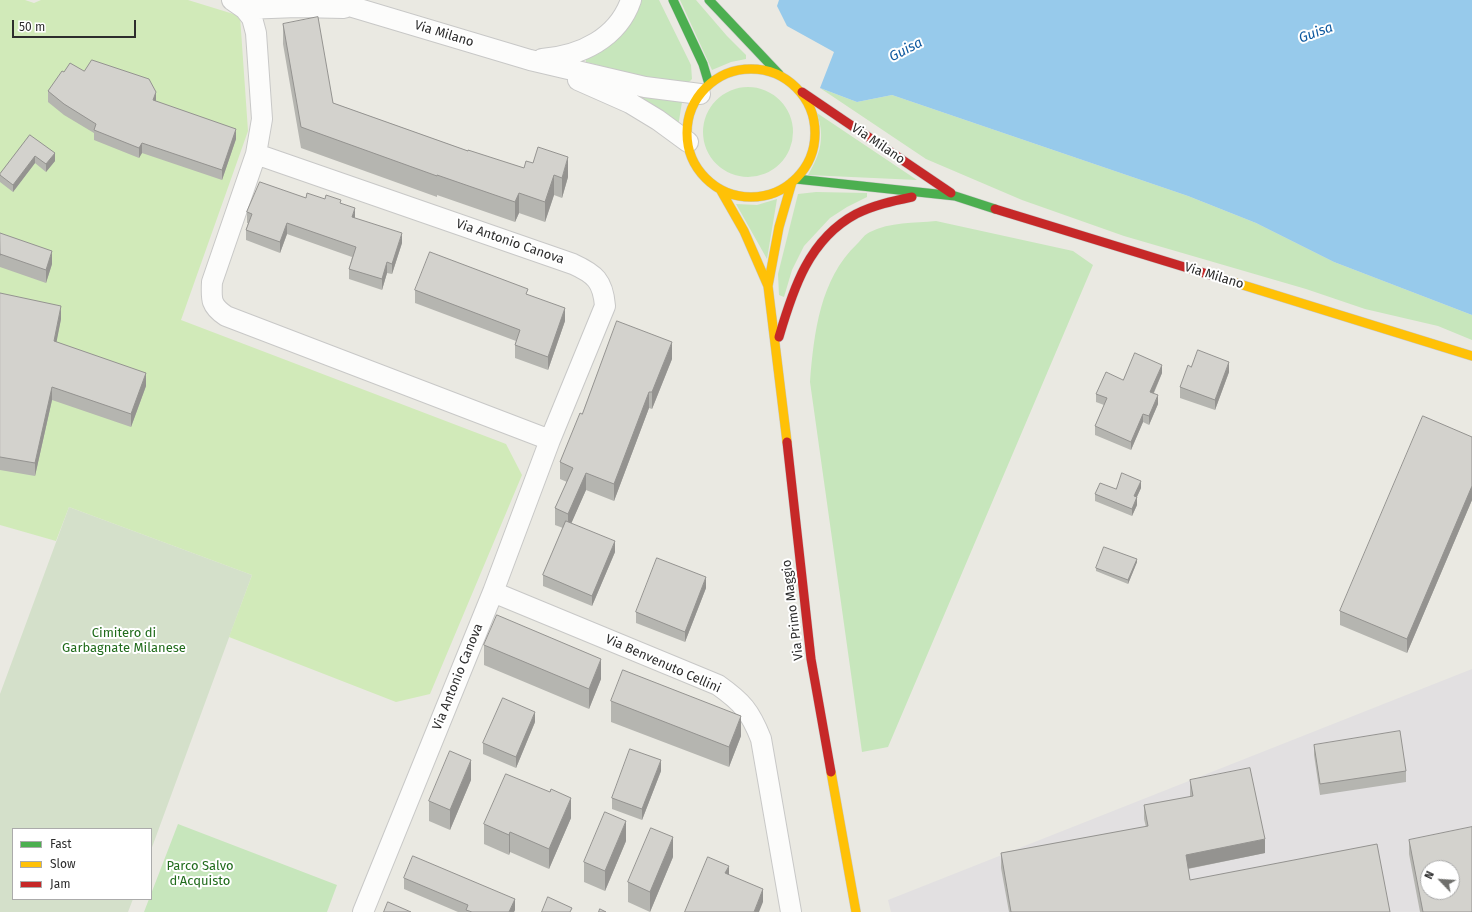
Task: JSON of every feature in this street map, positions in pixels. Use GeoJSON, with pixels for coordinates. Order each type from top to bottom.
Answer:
{"type":"FeatureCollection","features":[{"type":"Feature","properties":{"kind":"street","name":"Via Milano"},"geometry":{"type":"LineString","coordinates":[[329,0],[530,60],[645,87],[704,89]]}},
{"type":"Feature","properties":{"kind":"street"},"geometry":{"type":"LineString","coordinates":[[530,60],[559,58],[592,46],[613,31],[626,13],[631,0]]}},
{"type":"Feature","properties":{"kind":"street"},"geometry":{"type":"LineString","coordinates":[[673,0],[703,64],[704,89]]}},
{"type":"Feature","properties":{"kind":"street"},"geometry":{"type":"LineString","coordinates":[[709,0],[779,74],[801,92],[812,113],[816,136],[810,159],[794,180],[770,194],[757,197],[744,197],[720,189],[702,174],[690,154],[687,130],[693,105],[704,89],[730,72],[755,68],[779,74]]}},
{"type":"Feature","properties":{"kind":"street","name":"Via Milano"},"geometry":{"type":"LineString","coordinates":[[243,3],[274,8],[358,9]]}},
{"type":"Feature","properties":{"kind":"street"},"geometry":{"type":"LineString","coordinates":[[243,3],[252,18],[256,33],[262,119],[256,154],[212,282],[211,298],[216,309],[226,316],[550,440]]}},
{"type":"Feature","properties":{"kind":"street"},"geometry":{"type":"LineString","coordinates":[[256,33],[263,20],[274,8]]}},
{"type":"Feature","properties":{"kind":"street","name":"Via Milano"},"geometry":{"type":"LineString","coordinates":[[530,60],[630,103],[658,120],[688,142]]}},
{"type":"Feature","properties":{"kind":"street","name":"Via Milano"},"geometry":{"type":"LineString","coordinates":[[801,92],[955,196]]}},
{"type":"Feature","properties":{"kind":"street","name":"Via Antonio Canova"},"geometry":{"type":"LineString","coordinates":[[256,154],[573,264],[593,275],[599,281],[604,292],[605,306],[550,440],[493,592],[363,912]]}},
{"type":"Feature","properties":{"kind":"street","name":"Via Milano"},"geometry":{"type":"LineString","coordinates":[[794,180],[882,187],[955,196],[1472,356]]}},
{"type":"Feature","properties":{"kind":"street","name":"Via Primo Maggio"},"geometry":{"type":"LineString","coordinates":[[768,286],[779,227],[794,180]]}},
{"type":"Feature","properties":{"kind":"street","name":"Via Primo Maggio"},"geometry":{"type":"LineString","coordinates":[[720,189],[744,231],[768,286],[812,659],[824,736],[850,867],[856,912]]}},
{"type":"Feature","properties":{"kind":"street","name":"Via Primo Maggio"},"geometry":{"type":"LineString","coordinates":[[776,347],[794,286],[806,261],[817,245],[834,228],[857,212],[887,201],[913,196],[955,196]]}},
{"type":"Feature","properties":{"kind":"street","name":"Via Benvenuto Cellini"},"geometry":{"type":"LineString","coordinates":[[493,592],[718,685],[738,699],[753,718],[761,739],[791,912]]}},
{"type":"Feature","properties":{"kind":"street","name":"Via Primo Maggio"},"geometry":{"type":"LineString","coordinates":[[850,867],[864,912]]}},
{"type":"Feature","properties":{"kind":"shaded area"},"geometry":{"type":"Polygon","coordinates":[[[1472,669],[1472,912],[891,912],[888,900],[1472,669]]]}},
{"type":"Feature","properties":{"kind":"green space"},"geometry":{"type":"Polygon","coordinates":[[[0,0],[25,0],[34,3],[41,0],[188,0],[240,16],[248,131],[181,320],[506,444],[522,475],[430,694],[396,702],[229,637],[252,575],[69,507],[56,541],[0,525],[0,0]]]}},
{"type":"Feature","properties":{"kind":"green space"},"geometry":{"type":"Polygon","coordinates":[[[640,0],[659,0],[691,65],[692,79],[687,84],[646,78],[586,62],[586,57],[640,0]]]}},
{"type":"Feature","properties":{"kind":"green space"},"geometry":{"type":"Polygon","coordinates":[[[680,0],[696,0],[727,36],[746,55],[746,59],[731,62],[712,70],[680,0]]]}},
{"type":"Feature","properties":{"kind":"green space"},"geometry":{"type":"Polygon","coordinates":[[[611,85],[682,102],[678,127],[611,85]]]}},
{"type":"Feature","properties":{"kind":"green space"},"geometry":{"type":"Polygon","coordinates":[[[748,87],[765,91],[780,100],[789,115],[793,132],[789,149],[780,164],[765,173],[748,177],[731,173],[716,164],[707,149],[703,132],[707,115],[716,100],[731,91],[748,87]]]}},
{"type":"Feature","properties":{"kind":"green space"},"geometry":{"type":"Polygon","coordinates":[[[820,88],[857,102],[892,95],[1188,196],[1256,223],[1334,262],[1472,315],[1472,340],[1438,326],[1365,309],[1306,289],[1124,236],[1022,200],[926,159],[820,88]]]}},
{"type":"Feature","properties":{"kind":"green space"},"geometry":{"type":"Polygon","coordinates":[[[817,113],[917,180],[808,175],[819,152],[821,130],[817,113]]]}},
{"type":"Feature","properties":{"kind":"green space"},"geometry":{"type":"Polygon","coordinates":[[[816,192],[867,193],[867,197],[830,218],[804,246],[792,270],[784,297],[779,295],[778,274],[798,194],[816,192]]]}},
{"type":"Feature","properties":{"kind":"green space"},"geometry":{"type":"Polygon","coordinates":[[[777,199],[767,259],[736,204],[757,205],[777,199]]]}},
{"type":"Feature","properties":{"kind":"green space"},"geometry":{"type":"Polygon","coordinates":[[[936,221],[1073,251],[1093,265],[888,747],[862,752],[810,382],[814,345],[821,308],[827,290],[835,273],[845,258],[863,237],[870,232],[886,226],[936,221]]]}},
{"type":"Feature","properties":{"kind":"green space","name":"Cimitero di Garbagnate Milanese"},"geometry":{"type":"Polygon","coordinates":[[[69,507],[252,575],[152,847],[152,828],[12,828],[12,900],[133,900],[128,912],[0,912],[0,694],[69,507]]]}},
{"type":"Feature","properties":{"kind":"green space","name":"Parco Salvo d'Acquisto"},"geometry":{"type":"Polygon","coordinates":[[[178,824],[337,885],[327,912],[144,912],[149,900],[152,900],[152,891],[178,824]]]}},
{"type":"Feature","properties":{"kind":"water","name":"Guisa"},"geometry":{"type":"Polygon","coordinates":[[[779,0],[1472,0],[1472,315],[1334,262],[1256,223],[1188,196],[892,95],[857,102],[820,88],[834,52],[787,26],[777,6],[779,0]]]}},
{"type":"Feature","properties":{"kind":"building"},"geometry":{"type":"Polygon","coordinates":[[[318,17],[333,103],[468,151],[524,168],[526,161],[533,163],[538,147],[568,157],[562,178],[554,175],[545,202],[519,193],[515,202],[437,176],[301,127],[283,24],[318,17]]]}},
{"type":"Feature","properties":{"kind":"building"},"geometry":{"type":"Polygon","coordinates":[[[92,60],[149,79],[156,92],[153,100],[236,129],[222,170],[142,143],[139,148],[94,130],[96,124],[64,104],[48,91],[62,71],[64,72],[70,63],[84,71],[92,60]]]}},
{"type":"Feature","properties":{"kind":"building"},"geometry":{"type":"Polygon","coordinates":[[[30,135],[55,153],[46,164],[35,156],[13,185],[0,174],[30,135]]]}},
{"type":"Feature","properties":{"kind":"building"},"geometry":{"type":"Polygon","coordinates":[[[260,182],[306,198],[307,193],[325,199],[326,195],[341,200],[340,203],[355,208],[352,217],[402,233],[392,264],[387,262],[382,279],[349,269],[356,247],[287,223],[280,242],[246,230],[252,214],[247,212],[260,182]]]}},
{"type":"Feature","properties":{"kind":"building"},"geometry":{"type":"Polygon","coordinates":[[[0,233],[52,251],[46,270],[0,254],[0,233]]]}},
{"type":"Feature","properties":{"kind":"building"},"geometry":{"type":"Polygon","coordinates":[[[430,252],[528,289],[526,294],[565,308],[548,357],[515,345],[520,330],[415,290],[430,252]]]}},
{"type":"Feature","properties":{"kind":"building"},"geometry":{"type":"Polygon","coordinates":[[[0,293],[61,306],[54,341],[146,373],[131,414],[52,387],[35,463],[0,457],[0,293]]]}},
{"type":"Feature","properties":{"kind":"building"},"geometry":{"type":"Polygon","coordinates":[[[617,321],[672,342],[652,392],[649,392],[614,484],[586,473],[568,514],[555,508],[573,468],[560,462],[580,413],[582,414],[617,321]]]}},
{"type":"Feature","properties":{"kind":"building"},"geometry":{"type":"Polygon","coordinates":[[[1198,350],[1229,362],[1215,400],[1180,387],[1188,365],[1191,367],[1198,350]]]}},
{"type":"Feature","properties":{"kind":"building"},"geometry":{"type":"Polygon","coordinates":[[[1135,353],[1162,365],[1150,392],[1158,395],[1149,416],[1143,414],[1131,442],[1095,426],[1107,398],[1096,394],[1106,372],[1123,380],[1135,353]]]}},
{"type":"Feature","properties":{"kind":"building"},"geometry":{"type":"Polygon","coordinates":[[[1423,416],[1472,437],[1472,486],[1407,639],[1340,611],[1423,416]]]}},
{"type":"Feature","properties":{"kind":"building"},"geometry":{"type":"Polygon","coordinates":[[[1122,473],[1141,481],[1134,496],[1137,497],[1132,509],[1095,494],[1100,483],[1116,489],[1122,473]]]}},
{"type":"Feature","properties":{"kind":"building"},"geometry":{"type":"Polygon","coordinates":[[[566,521],[615,541],[592,596],[543,575],[566,521]]]}},
{"type":"Feature","properties":{"kind":"building"},"geometry":{"type":"Polygon","coordinates":[[[1104,547],[1137,559],[1128,580],[1096,568],[1104,547]]]}},
{"type":"Feature","properties":{"kind":"building"},"geometry":{"type":"Polygon","coordinates":[[[657,558],[706,577],[685,632],[636,612],[657,558]]]}},
{"type":"Feature","properties":{"kind":"building"},"geometry":{"type":"Polygon","coordinates":[[[497,615],[601,659],[589,689],[484,645],[497,615]]]}},
{"type":"Feature","properties":{"kind":"building"},"geometry":{"type":"Polygon","coordinates":[[[623,670],[741,716],[729,747],[611,701],[623,670]]]}},
{"type":"Feature","properties":{"kind":"building"},"geometry":{"type":"Polygon","coordinates":[[[503,698],[535,712],[516,757],[483,743],[503,698]]]}},
{"type":"Feature","properties":{"kind":"building"},"geometry":{"type":"Polygon","coordinates":[[[1400,731],[1406,771],[1320,784],[1314,745],[1400,731]]]}},
{"type":"Feature","properties":{"kind":"building"},"geometry":{"type":"Polygon","coordinates":[[[630,749],[661,760],[642,809],[612,798],[630,749]]]}},
{"type":"Feature","properties":{"kind":"building"},"geometry":{"type":"Polygon","coordinates":[[[450,751],[471,760],[450,810],[429,801],[450,751]]]}},
{"type":"Feature","properties":{"kind":"building"},"geometry":{"type":"Polygon","coordinates":[[[1250,768],[1265,839],[1186,855],[1190,880],[1377,844],[1390,912],[1011,912],[1001,853],[1148,826],[1144,805],[1193,796],[1190,780],[1250,768]]]}},
{"type":"Feature","properties":{"kind":"building"},"geometry":{"type":"Polygon","coordinates":[[[506,774],[550,792],[551,789],[571,798],[549,849],[510,832],[509,835],[484,824],[506,774]]]}},
{"type":"Feature","properties":{"kind":"building"},"geometry":{"type":"Polygon","coordinates":[[[605,812],[626,821],[605,871],[584,862],[605,812]]]}},
{"type":"Feature","properties":{"kind":"building"},"geometry":{"type":"Polygon","coordinates":[[[1472,827],[1472,912],[1423,912],[1421,900],[1460,900],[1460,860],[1420,860],[1420,897],[1409,840],[1472,827]]]}},
{"type":"Feature","properties":{"kind":"building"},"geometry":{"type":"Polygon","coordinates":[[[651,828],[673,837],[650,892],[628,882],[651,828]]]}},
{"type":"Feature","properties":{"kind":"building"},"geometry":{"type":"Polygon","coordinates":[[[413,856],[515,899],[509,912],[472,912],[466,910],[468,905],[404,878],[413,856]]]}},
{"type":"Feature","properties":{"kind":"building"},"geometry":{"type":"Polygon","coordinates":[[[708,857],[729,866],[725,873],[763,889],[754,912],[685,912],[708,857]]]}},
{"type":"Feature","properties":{"kind":"building"},"geometry":{"type":"Polygon","coordinates":[[[548,897],[572,908],[570,912],[542,912],[548,897]]]}},
{"type":"Feature","properties":{"kind":"building"},"geometry":{"type":"Polygon","coordinates":[[[388,902],[411,912],[384,912],[388,902]]]}},
{"type":"Feature","properties":{"kind":"building"},"geometry":{"type":"Polygon","coordinates":[[[600,909],[606,912],[599,912],[600,909]]]}},
{"type":"Feature","properties":{"kind":"traffic: fast"},"geometry":{"type":"LineString","coordinates":[[673,0],[703,64],[709,84]]}},
{"type":"Feature","properties":{"kind":"traffic: fast"},"geometry":{"type":"LineString","coordinates":[[709,0],[779,74]]}},
{"type":"Feature","properties":{"kind":"traffic: fast"},"geometry":{"type":"LineString","coordinates":[[796,179],[955,196],[995,209]]}},
{"type":"Feature","properties":{"kind":"traffic: slow"},"geometry":{"type":"LineString","coordinates":[[757,69],[781,76],[792,83],[801,92],[810,108],[814,120],[815,133],[814,146],[808,163],[801,174],[792,183],[781,190],[764,196],[745,197],[721,190],[710,183],[701,174],[694,163],[688,146],[687,127],[694,103],[701,92],[710,83],[721,76],[738,70],[757,69]]}},
{"type":"Feature","properties":{"kind":"traffic: slow"},"geometry":{"type":"LineString","coordinates":[[768,286],[779,227],[792,182]]}},
{"type":"Feature","properties":{"kind":"traffic: slow"},"geometry":{"type":"LineString","coordinates":[[720,189],[744,231],[768,286],[787,442]]}},
{"type":"Feature","properties":{"kind":"traffic: slow"},"geometry":{"type":"LineString","coordinates":[[1217,277],[1472,356]]}},
{"type":"Feature","properties":{"kind":"traffic: slow"},"geometry":{"type":"LineString","coordinates":[[831,772],[856,912]]}},
{"type":"Feature","properties":{"kind":"traffic: jam"},"geometry":{"type":"LineString","coordinates":[[802,92],[951,193]]}},
{"type":"Feature","properties":{"kind":"traffic: jam"},"geometry":{"type":"LineString","coordinates":[[779,337],[797,284],[805,267],[826,237],[840,224],[856,214],[877,206],[912,197]]}},
{"type":"Feature","properties":{"kind":"traffic: jam"},"geometry":{"type":"LineString","coordinates":[[995,209],[1217,277]]}},
{"type":"Feature","properties":{"kind":"traffic: jam"},"geometry":{"type":"LineString","coordinates":[[787,442],[811,659],[831,772]]}}]}
